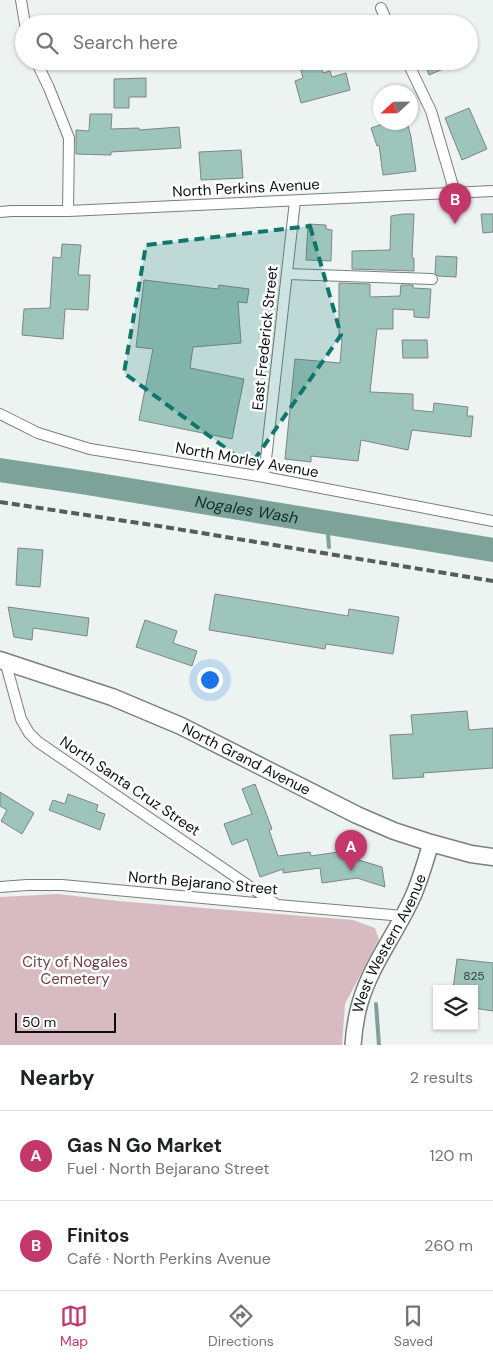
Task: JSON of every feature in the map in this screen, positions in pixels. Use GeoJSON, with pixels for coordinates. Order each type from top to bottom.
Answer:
{"type":"FeatureCollection","features":[{"type":"Feature","properties":{"kind":"main road","name":"North Grand Avenue"},"geometry":{"type":"LineString","coordinates":[[2,661],[112,697],[181,726],[357,815],[394,831],[471,854],[493,857]]}},
{"type":"Feature","properties":{"kind":"street"},"geometry":{"type":"LineString","coordinates":[[21,0],[24,15]]}},
{"type":"Feature","properties":{"kind":"street"},"geometry":{"type":"LineString","coordinates":[[381,8],[384,15]]}},
{"type":"Feature","properties":{"kind":"street"},"geometry":{"type":"LineString","coordinates":[[40,70],[69,138],[68,211]]}},
{"type":"Feature","properties":{"kind":"street"},"geometry":{"type":"LineString","coordinates":[[411,70],[431,111],[455,193]]}},
{"type":"Feature","properties":{"kind":"street","name":"North Perkins Avenue"},"geometry":{"type":"LineString","coordinates":[[0,212],[68,211],[493,191]]}},
{"type":"Feature","properties":{"kind":"street","name":"East Frederick Street"},"geometry":{"type":"LineString","coordinates":[[264,477],[294,201]]}},
{"type":"Feature","properties":{"kind":"street"},"geometry":{"type":"LineString","coordinates":[[287,274],[432,279]]}},
{"type":"Feature","properties":{"kind":"street","name":"North Morley Avenue"},"geometry":{"type":"LineString","coordinates":[[0,414],[38,433],[90,449],[264,477],[493,521]]}},
{"type":"Feature","properties":{"kind":"street","name":"North Santa Cruz Street"},"geometry":{"type":"LineString","coordinates":[[2,661],[21,719],[29,733],[38,742],[278,906]]}},
{"type":"Feature","properties":{"kind":"street","name":"West Western Avenue"},"geometry":{"type":"LineString","coordinates":[[353,1045],[355,1022],[362,996],[414,895],[431,843]]}},
{"type":"Feature","properties":{"kind":"street","name":"North Bejarano Street"},"geometry":{"type":"LineString","coordinates":[[0,888],[62,885],[402,916]]}},
{"type":"Feature","properties":{"kind":"highlighted area"},"geometry":{"type":"Polygon","coordinates":[[[310,226],[341,335],[250,466],[124,373],[146,245],[310,226]]]}},
{"type":"Feature","properties":{"kind":"green space","name":"City of Nogales Cemetery"},"geometry":{"type":"Polygon","coordinates":[[[58,894],[118,901],[353,920],[375,928],[379,939],[345,1004],[342,1045],[0,1045],[0,897],[58,894]]]}},
{"type":"Feature","properties":{"kind":"building"},"geometry":{"type":"Polygon","coordinates":[[[301,70],[322,70],[323,73],[330,71],[332,77],[346,73],[350,90],[301,103],[295,81],[303,78],[301,70]]]}},
{"type":"Feature","properties":{"kind":"building"},"geometry":{"type":"Polygon","coordinates":[[[427,70],[441,70],[429,75],[427,70]]]}},
{"type":"Feature","properties":{"kind":"building"},"geometry":{"type":"Polygon","coordinates":[[[146,78],[146,97],[129,97],[129,108],[114,108],[114,79],[146,78]]]}},
{"type":"Feature","properties":{"kind":"building"},"geometry":{"type":"Polygon","coordinates":[[[469,108],[487,149],[462,160],[445,118],[469,108]]]}},
{"type":"Feature","properties":{"kind":"building"},"geometry":{"type":"Polygon","coordinates":[[[90,114],[112,114],[111,129],[139,128],[139,130],[179,127],[181,148],[111,152],[111,155],[76,154],[76,130],[89,131],[90,114]]]}},
{"type":"Feature","properties":{"kind":"building"},"geometry":{"type":"Polygon","coordinates":[[[373,127],[373,130],[409,130],[416,171],[383,175],[379,145],[377,146],[371,128],[373,127]]]}},
{"type":"Feature","properties":{"kind":"building"},"geometry":{"type":"Polygon","coordinates":[[[241,150],[243,178],[201,180],[199,152],[241,150]]]}},
{"type":"Feature","properties":{"kind":"building"},"geometry":{"type":"Polygon","coordinates":[[[414,214],[412,258],[414,258],[414,271],[352,269],[352,251],[390,250],[391,216],[414,214]]]}},
{"type":"Feature","properties":{"kind":"building"},"geometry":{"type":"Polygon","coordinates":[[[481,214],[493,214],[493,232],[483,233],[481,214]]]}},
{"type":"Feature","properties":{"kind":"building"},"geometry":{"type":"Polygon","coordinates":[[[308,224],[326,225],[326,229],[332,230],[331,261],[306,260],[308,224]]]}},
{"type":"Feature","properties":{"kind":"building"},"geometry":{"type":"Polygon","coordinates":[[[62,244],[81,245],[78,275],[90,275],[88,310],[65,309],[63,339],[22,335],[24,309],[50,308],[53,257],[61,258],[62,244]]]}},
{"type":"Feature","properties":{"kind":"building"},"geometry":{"type":"Polygon","coordinates":[[[436,256],[457,257],[456,277],[438,276],[435,273],[436,256]]]}},
{"type":"Feature","properties":{"kind":"building"},"geometry":{"type":"Polygon","coordinates":[[[144,280],[218,289],[219,285],[249,289],[247,303],[238,302],[241,343],[193,347],[190,368],[244,379],[232,439],[139,420],[153,349],[136,347],[144,280]]]}},
{"type":"Feature","properties":{"kind":"building"},"geometry":{"type":"Polygon","coordinates":[[[339,283],[370,284],[370,297],[400,296],[401,285],[413,285],[413,288],[431,289],[429,318],[414,317],[414,310],[393,309],[393,329],[377,329],[370,392],[413,394],[413,410],[433,412],[434,403],[468,407],[467,416],[473,416],[471,437],[412,430],[408,450],[361,440],[358,461],[311,456],[311,462],[285,459],[295,359],[340,363],[342,339],[339,339],[339,283]]]}},
{"type":"Feature","properties":{"kind":"building"},"geometry":{"type":"Polygon","coordinates":[[[402,340],[427,340],[428,358],[403,358],[402,340]]]}},
{"type":"Feature","properties":{"kind":"building"},"geometry":{"type":"Polygon","coordinates":[[[18,548],[43,550],[40,587],[16,585],[18,548]]]}},
{"type":"Feature","properties":{"kind":"building"},"geometry":{"type":"Polygon","coordinates":[[[215,594],[348,616],[349,609],[399,617],[393,654],[326,644],[325,649],[209,630],[215,594]]]}},
{"type":"Feature","properties":{"kind":"building"},"geometry":{"type":"Polygon","coordinates":[[[8,607],[89,618],[87,636],[33,628],[32,640],[14,637],[8,607]]]}},
{"type":"Feature","properties":{"kind":"building"},"geometry":{"type":"Polygon","coordinates":[[[145,620],[177,631],[173,643],[197,651],[192,666],[136,647],[145,620]]]}},
{"type":"Feature","properties":{"kind":"building"},"geometry":{"type":"Polygon","coordinates":[[[467,711],[469,730],[493,728],[493,768],[423,773],[424,777],[393,779],[390,735],[413,734],[411,715],[467,711]]]}},
{"type":"Feature","properties":{"kind":"building"},"geometry":{"type":"Polygon","coordinates":[[[255,784],[272,829],[269,830],[278,856],[310,852],[311,856],[345,851],[345,856],[382,867],[385,887],[357,878],[322,883],[320,868],[283,873],[283,869],[260,877],[247,839],[232,845],[224,824],[252,814],[242,789],[255,784]]]}},
{"type":"Feature","properties":{"kind":"building"},"geometry":{"type":"Polygon","coordinates":[[[0,792],[34,813],[22,834],[1,821],[7,810],[0,806],[0,792]]]}},
{"type":"Feature","properties":{"kind":"building"},"geometry":{"type":"Polygon","coordinates":[[[68,794],[98,805],[96,811],[105,814],[100,830],[49,810],[53,800],[65,804],[68,794]]]}},
{"type":"Feature","properties":{"kind":"building"},"geometry":{"type":"Polygon","coordinates":[[[457,959],[493,963],[493,1011],[478,1009],[478,985],[454,985],[457,959]]]}},
{"type":"Feature","properties":{"kind":"waterway","name":"Nogales Wash"},"geometry":{"type":"LineString","coordinates":[[0,470],[493,550]]}},
{"type":"Feature","properties":{"kind":"waterway"},"geometry":{"type":"LineString","coordinates":[[327,522],[329,547]]}},
{"type":"Feature","properties":{"kind":"waterway"},"geometry":{"type":"LineString","coordinates":[[376,1004],[379,1045]]}},
{"type":"Feature","properties":{"kind":"railway"},"geometry":{"type":"LineString","coordinates":[[0,502],[493,581]]}},
{"type":"Feature","properties":{"kind":"place","name":"Finitos"},"geometry":{"type":"Point","coordinates":[455,224]}},
{"type":"Feature","properties":{"kind":"place","name":"Gas N Go Market"},"geometry":{"type":"Point","coordinates":[351,871]}}]}
